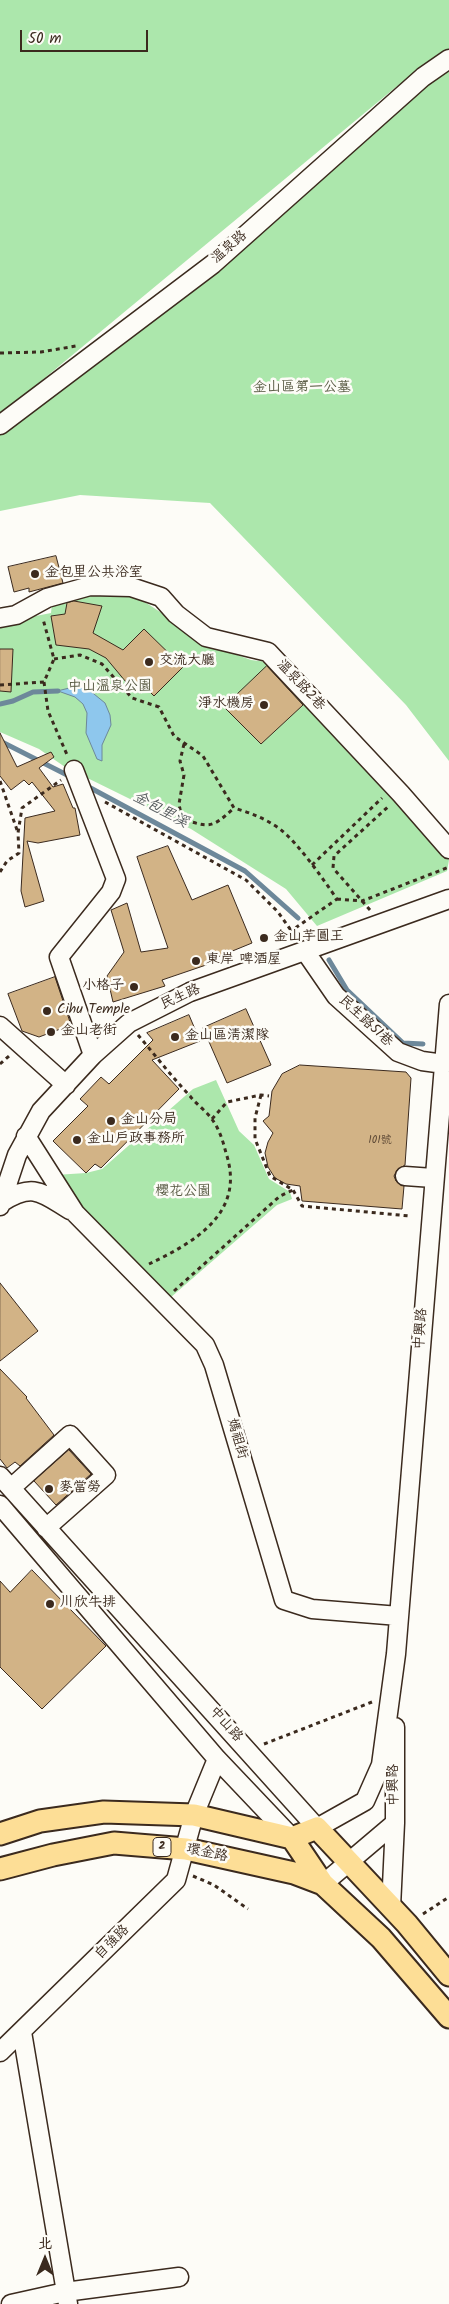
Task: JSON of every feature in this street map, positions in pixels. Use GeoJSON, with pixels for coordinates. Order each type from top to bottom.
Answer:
{"type":"FeatureCollection","features":[{"type":"Feature","properties":{"kind":"main road"},"geometry":{"type":"LineString","coordinates":[[0,1834],[40,1822],[104,1812],[194,1815],[292,1838],[316,1828]]}},
{"type":"Feature","properties":{"kind":"main road","name":"中山路"},"geometry":{"type":"LineString","coordinates":[[316,1828],[407,1924],[449,1975]]}},
{"type":"Feature","properties":{"kind":"main road"},"geometry":{"type":"LineString","coordinates":[[292,1838],[324,1884]]}},
{"type":"Feature","properties":{"kind":"main road","name":"環金路"},"geometry":{"type":"LineString","coordinates":[[0,1869],[53,1855],[114,1843],[186,1849],[294,1873],[324,1884]]}},
{"type":"Feature","properties":{"kind":"main road","name":"2"},"geometry":{"type":"LineString","coordinates":[[324,1884],[381,1938],[449,2017]]}},
{"type":"Feature","properties":{"kind":"street","name":"溫泉路"},"geometry":{"type":"LineString","coordinates":[[0,425],[213,264],[422,77],[449,59]]}},
{"type":"Feature","properties":{"kind":"street","name":"溫泉路2巷"},"geometry":{"type":"LineString","coordinates":[[0,618],[16,614],[39,604],[47,598],[90,586],[131,587],[161,597],[176,614],[206,638],[268,652],[394,794],[449,849]]}},
{"type":"Feature","properties":{"kind":"street"},"geometry":{"type":"LineString","coordinates":[[74,770],[116,879],[111,892],[59,957],[93,1055]]}},
{"type":"Feature","properties":{"kind":"street","name":"民生路"},"geometry":{"type":"LineString","coordinates":[[1,1204],[17,1156],[41,1111],[93,1055],[128,1023],[190,992],[449,899]]}},
{"type":"Feature","properties":{"kind":"street","name":"民生路51巷"},"geometry":{"type":"LineString","coordinates":[[305,951],[336,996],[398,1052],[422,1060],[444,1064]]}},
{"type":"Feature","properties":{"kind":"street","name":"中興路"},"geometry":{"type":"LineString","coordinates":[[316,1828],[365,1800],[381,1765],[396,1654],[433,1178],[445,1108],[444,1064],[449,1004]]}},
{"type":"Feature","properties":{"kind":"street"},"geometry":{"type":"LineString","coordinates":[[0,1026],[66,1085]]}},
{"type":"Feature","properties":{"kind":"street","name":"媽祖街"},"geometry":{"type":"LineString","coordinates":[[26,1136],[75,1213],[205,1346],[214,1365],[284,1600],[312,1608],[399,1616]]}},
{"type":"Feature","properties":{"kind":"street"},"geometry":{"type":"LineString","coordinates":[[405,1176],[433,1178]]}},
{"type":"Feature","properties":{"kind":"street","name":"媽祖街"},"geometry":{"type":"LineString","coordinates":[[1,1204],[16,1193],[39,1191],[75,1213]]}},
{"type":"Feature","properties":{"kind":"street"},"geometry":{"type":"LineString","coordinates":[[5,1482],[70,1435],[106,1475],[46,1528]]}},
{"type":"Feature","properties":{"kind":"street","name":"中山路"},"geometry":{"type":"LineString","coordinates":[[5,1482],[316,1828]]}},
{"type":"Feature","properties":{"kind":"street","name":"中山路"},"geometry":{"type":"LineString","coordinates":[[0,1505],[217,1758],[292,1838]]}},
{"type":"Feature","properties":{"kind":"street","name":"中興路"},"geometry":{"type":"LineString","coordinates":[[324,1884],[395,1823],[396,1654]]}},
{"type":"Feature","properties":{"kind":"street","name":"自強路"},"geometry":{"type":"LineString","coordinates":[[0,2052],[176,1880],[194,1815],[217,1758]]}},
{"type":"Feature","properties":{"kind":"street"},"geometry":{"type":"LineString","coordinates":[[390,1907],[395,1823]]}},
{"type":"Feature","properties":{"kind":"street"},"geometry":{"type":"LineString","coordinates":[[22,2032],[67,2298]]}},
{"type":"Feature","properties":{"kind":"street"},"geometry":{"type":"LineString","coordinates":[[11,2304],[67,2298],[179,2277]]}},
{"type":"Feature","properties":{"kind":"path"},"geometry":{"type":"LineString","coordinates":[[0,354],[41,352],[111,340]]}},
{"type":"Feature","properties":{"kind":"path"},"geometry":{"type":"LineString","coordinates":[[39,604],[54,659],[44,684],[44,694],[48,711],[74,770]]}},
{"type":"Feature","properties":{"kind":"path"},"geometry":{"type":"LineString","coordinates":[[54,659],[80,655],[102,664],[132,698],[159,707],[174,736],[202,756],[234,808],[258,816],[281,830],[312,865],[337,899]]}},
{"type":"Feature","properties":{"kind":"path"},"geometry":{"type":"LineString","coordinates":[[0,685],[44,684]]}},
{"type":"Feature","properties":{"kind":"path"},"geometry":{"type":"LineString","coordinates":[[184,744],[180,761],[184,775],[178,804],[182,819],[206,826],[217,822],[234,808]]}},
{"type":"Feature","properties":{"kind":"path"},"geometry":{"type":"LineString","coordinates":[[0,872],[7,861],[19,853],[18,833],[22,808],[60,779],[83,794],[189,847],[246,880],[278,912],[305,951]]}},
{"type":"Feature","properties":{"kind":"path"},"geometry":{"type":"LineString","coordinates":[[0,781],[18,833]]}},
{"type":"Feature","properties":{"kind":"path"},"geometry":{"type":"LineString","coordinates":[[312,865],[394,794]]}},
{"type":"Feature","properties":{"kind":"path"},"geometry":{"type":"LineString","coordinates":[[382,924],[333,868],[334,856],[394,794]]}},
{"type":"Feature","properties":{"kind":"path"},"geometry":{"type":"LineString","coordinates":[[291,931],[337,899],[362,901],[449,867]]}},
{"type":"Feature","properties":{"kind":"path"},"geometry":{"type":"LineString","coordinates":[[128,1023],[212,1119],[222,1138],[229,1161],[230,1192],[225,1205],[216,1219],[198,1237],[178,1250],[149,1264]]}},
{"type":"Feature","properties":{"kind":"path"},"geometry":{"type":"LineString","coordinates":[[212,1119],[227,1102],[261,1094],[269,1096]]}},
{"type":"Feature","properties":{"kind":"path"},"geometry":{"type":"LineString","coordinates":[[261,1094],[255,1118],[255,1139],[270,1176],[293,1190],[302,1206],[410,1216]]}},
{"type":"Feature","properties":{"kind":"path"},"geometry":{"type":"LineString","coordinates":[[167,1285],[174,1292],[280,1196],[293,1190]]}},
{"type":"Feature","properties":{"kind":"path"},"geometry":{"type":"LineString","coordinates":[[142,1257],[155,1271]]}},
{"type":"Feature","properties":{"kind":"path"},"geometry":{"type":"LineString","coordinates":[[247,1751],[390,1695]]}},
{"type":"Feature","properties":{"kind":"path"},"geometry":{"type":"LineString","coordinates":[[179,1870],[214,1885],[248,1909]]}},
{"type":"Feature","properties":{"kind":"path"},"geometry":{"type":"LineString","coordinates":[[407,1924],[449,1897]]}},
{"type":"Feature","properties":{"kind":"green space"},"geometry":{"type":"Polygon","coordinates":[[[0,0],[449,0],[449,51],[396,87],[0,415],[0,0]]]}},
{"type":"Feature","properties":{"kind":"green space","name":"金山區第一公墓"},"geometry":{"type":"Polygon","coordinates":[[[449,69],[449,761],[406,705],[210,503],[80,495],[0,511],[0,435],[245,247],[412,94],[449,69]]]}},
{"type":"Feature","properties":{"kind":"green space","name":"中山溫泉公園"},"geometry":{"type":"Polygon","coordinates":[[[87,595],[129,595],[148,604],[210,645],[251,660],[267,662],[449,860],[447,871],[317,926],[286,889],[191,829],[65,767],[39,749],[0,732],[0,623],[51,613],[52,603],[87,595]]]}},
{"type":"Feature","properties":{"kind":"green space","name":"櫻花公園"},"geometry":{"type":"Polygon","coordinates":[[[216,1080],[239,1131],[254,1145],[269,1179],[290,1192],[292,1199],[277,1205],[170,1298],[68,1196],[55,1175],[86,1173],[102,1169],[193,1089],[216,1080]]]}},
{"type":"Feature","properties":{"kind":"water"},"geometry":{"type":"Polygon","coordinates":[[[83,685],[105,703],[110,715],[111,725],[102,745],[102,761],[97,759],[86,733],[87,713],[83,704],[75,697],[58,691],[83,685]]]}},
{"type":"Feature","properties":{"kind":"building","name":"金包里公共浴室"},"geometry":{"type":"Polygon","coordinates":[[[56,556],[63,583],[29,592],[29,588],[14,592],[8,567],[56,556]]]}},
{"type":"Feature","properties":{"kind":"building"},"geometry":{"type":"Polygon","coordinates":[[[74,601],[102,606],[93,633],[123,650],[144,629],[183,667],[154,696],[147,689],[140,693],[126,682],[106,658],[89,649],[56,645],[51,616],[65,614],[67,603],[74,601]]]}},
{"type":"Feature","properties":{"kind":"building"},"geometry":{"type":"Polygon","coordinates":[[[0,649],[13,649],[11,692],[0,691],[0,649]]]}},
{"type":"Feature","properties":{"kind":"building","name":"淨水機房"},"geometry":{"type":"Polygon","coordinates":[[[267,666],[303,705],[261,744],[224,707],[267,666]]]}},
{"type":"Feature","properties":{"kind":"building"},"geometry":{"type":"Polygon","coordinates":[[[0,733],[17,767],[51,752],[54,757],[39,768],[53,787],[63,784],[73,808],[75,808],[80,835],[38,843],[27,841],[44,901],[25,907],[21,891],[25,818],[55,811],[32,782],[29,785],[24,780],[11,790],[0,776],[0,733]]]}},
{"type":"Feature","properties":{"kind":"building"},"geometry":{"type":"Polygon","coordinates":[[[168,846],[192,900],[228,885],[252,943],[208,961],[209,964],[162,980],[165,986],[113,1002],[107,976],[124,952],[111,910],[127,903],[141,952],[168,948],[137,857],[168,846]]]}},
{"type":"Feature","properties":{"kind":"building"},"geometry":{"type":"Polygon","coordinates":[[[55,977],[71,1025],[39,1037],[22,1031],[8,994],[55,977]]]}},
{"type":"Feature","properties":{"kind":"building"},"geometry":{"type":"Polygon","coordinates":[[[246,1009],[271,1065],[227,1083],[203,1028],[246,1009]]]}},
{"type":"Feature","properties":{"kind":"building","name":"金山分局"},"geometry":{"type":"Polygon","coordinates":[[[189,1015],[200,1041],[152,1060],[179,1089],[101,1168],[95,1164],[86,1173],[53,1141],[88,1106],[80,1099],[101,1077],[109,1084],[153,1040],[147,1033],[189,1015]]]}},
{"type":"Feature","properties":{"kind":"building"},"geometry":{"type":"Polygon","coordinates":[[[300,1065],[406,1072],[411,1078],[405,1165],[397,1170],[394,1176],[396,1181],[404,1186],[402,1209],[302,1201],[300,1186],[286,1184],[275,1178],[268,1167],[265,1153],[273,1133],[263,1121],[269,1116],[272,1091],[282,1074],[300,1065]]]}},
{"type":"Feature","properties":{"kind":"building"},"geometry":{"type":"Polygon","coordinates":[[[0,1283],[38,1331],[0,1361],[0,1283]]]}},
{"type":"Feature","properties":{"kind":"building"},"geometry":{"type":"Polygon","coordinates":[[[0,1369],[27,1397],[54,1435],[20,1466],[15,1462],[7,1468],[0,1459],[0,1369]]]}},
{"type":"Feature","properties":{"kind":"building"},"geometry":{"type":"Polygon","coordinates":[[[69,1450],[91,1474],[56,1505],[34,1481],[69,1450]]]}},
{"type":"Feature","properties":{"kind":"building"},"geometry":{"type":"Polygon","coordinates":[[[32,1570],[106,1646],[42,1709],[0,1667],[0,1581],[10,1592],[32,1570]]]}},
{"type":"Feature","properties":{"kind":"waterway"},"geometry":{"type":"LineString","coordinates":[[0,704],[13,701],[33,692],[58,691]]}},
{"type":"Feature","properties":{"kind":"waterway","name":"金包里溪"},"geometry":{"type":"LineString","coordinates":[[0,741],[71,777]]}},
{"type":"Feature","properties":{"kind":"waterway","name":"金包里溪"},"geometry":{"type":"LineString","coordinates":[[85,785],[245,871],[298,918]]}},
{"type":"Feature","properties":{"kind":"waterway","name":"金包里溪"},"geometry":{"type":"LineString","coordinates":[[329,960],[347,990],[403,1043],[423,1044]]}},
{"type":"Feature","properties":{"kind":"place","name":"金包里公共浴室"},"geometry":{"type":"Point","coordinates":[35,574]}},
{"type":"Feature","properties":{"kind":"place","name":"交流大廳"},"geometry":{"type":"Point","coordinates":[149,662]}},
{"type":"Feature","properties":{"kind":"place","name":"淨水機房"},"geometry":{"type":"Point","coordinates":[264,705]}},
{"type":"Feature","properties":{"kind":"place","name":"金山芋圓王"},"geometry":{"type":"Point","coordinates":[264,938]}},
{"type":"Feature","properties":{"kind":"place","name":"東岸 啤酒屋"},"geometry":{"type":"Point","coordinates":[196,961]}},
{"type":"Feature","properties":{"kind":"place","name":"小格子"},"geometry":{"type":"Point","coordinates":[134,987]}},
{"type":"Feature","properties":{"kind":"place","name":"Cihu Temple"},"geometry":{"type":"Point","coordinates":[47,1011]}},
{"type":"Feature","properties":{"kind":"place","name":"金山老街"},"geometry":{"type":"Point","coordinates":[51,1032]}},
{"type":"Feature","properties":{"kind":"place","name":"金山區清潔隊"},"geometry":{"type":"Point","coordinates":[175,1037]}},
{"type":"Feature","properties":{"kind":"place","name":"金山分局"},"geometry":{"type":"Point","coordinates":[111,1121]}},
{"type":"Feature","properties":{"kind":"place","name":"金山戶政事務所"},"geometry":{"type":"Point","coordinates":[77,1140]}},
{"type":"Feature","properties":{"kind":"place","name":"麥當勞"},"geometry":{"type":"Point","coordinates":[49,1489]}},
{"type":"Feature","properties":{"kind":"place","name":"川欣牛排"},"geometry":{"type":"Point","coordinates":[50,1604]}}]}
